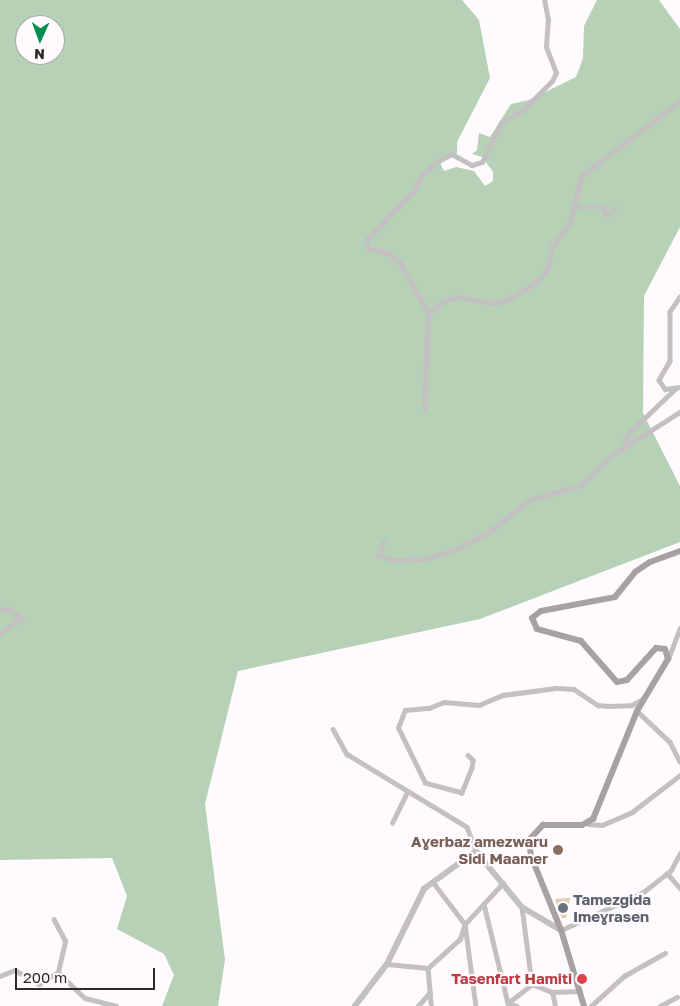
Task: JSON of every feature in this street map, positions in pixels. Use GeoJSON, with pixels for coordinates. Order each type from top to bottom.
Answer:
{"type":"FeatureCollection","features":[{"type":"Feature","properties":{"kind":"main road"},"geometry":{"type":"LineString","coordinates":[[584,1006],[561,930],[531,856],[531,834],[543,825],[588,824],[598,812],[643,699],[668,658],[664,649],[656,648],[627,680],[617,682],[581,641],[537,629],[532,618],[541,610],[615,597],[636,572],[650,562],[680,551]]}},
{"type":"Feature","properties":{"kind":"street"},"geometry":{"type":"LineString","coordinates":[[424,409],[428,313],[399,262],[389,254],[367,248],[367,239],[413,192],[422,174],[442,158],[452,154],[472,165],[482,162],[501,123],[524,109],[552,81],[556,73],[546,47],[548,20],[544,0]]}},
{"type":"Feature","properties":{"kind":"street"},"geometry":{"type":"LineString","coordinates":[[428,313],[451,298],[496,303],[518,296],[547,270],[552,247],[568,225],[582,175],[680,100]]}},
{"type":"Feature","properties":{"kind":"street"},"geometry":{"type":"LineString","coordinates":[[573,207],[603,207],[607,215],[615,208]]}},
{"type":"Feature","properties":{"kind":"street"},"geometry":{"type":"LineString","coordinates":[[678,388],[663,388],[659,380],[670,360],[670,312],[680,297]]}},
{"type":"Feature","properties":{"kind":"street"},"geometry":{"type":"LineString","coordinates":[[626,446],[625,440],[631,431],[678,388]]}},
{"type":"Feature","properties":{"kind":"street"},"geometry":{"type":"LineString","coordinates":[[384,542],[379,555],[393,560],[445,554],[489,532],[530,500],[581,485],[626,446],[680,412]]}},
{"type":"Feature","properties":{"kind":"street"},"geometry":{"type":"LineString","coordinates":[[0,609],[11,610],[22,619],[0,634]]}},
{"type":"Feature","properties":{"kind":"street"},"geometry":{"type":"LineString","coordinates":[[668,658],[680,628]]}},
{"type":"Feature","properties":{"kind":"street"},"geometry":{"type":"LineString","coordinates":[[468,755],[473,762],[462,793],[425,784],[398,728],[405,710],[429,708],[444,702],[480,705],[503,695],[556,688],[574,688],[598,705],[632,705],[643,699]]}},
{"type":"Feature","properties":{"kind":"street"},"geometry":{"type":"LineString","coordinates":[[638,711],[670,742],[680,762]]}},
{"type":"Feature","properties":{"kind":"street"},"geometry":{"type":"LineString","coordinates":[[333,728],[347,754],[467,827],[476,851],[522,907],[561,930],[642,893],[667,873],[680,853]]}},
{"type":"Feature","properties":{"kind":"street"},"geometry":{"type":"LineString","coordinates":[[588,824],[602,825],[632,812],[680,775]]}},
{"type":"Feature","properties":{"kind":"street"},"geometry":{"type":"LineString","coordinates":[[392,823],[407,792]]}},
{"type":"Feature","properties":{"kind":"street"},"geometry":{"type":"LineString","coordinates":[[355,1006],[387,964],[424,889],[476,851]]}},
{"type":"Feature","properties":{"kind":"street"},"geometry":{"type":"LineString","coordinates":[[667,873],[680,888]]}},
{"type":"Feature","properties":{"kind":"street"},"geometry":{"type":"LineString","coordinates":[[433,882],[465,924],[476,1006]]}},
{"type":"Feature","properties":{"kind":"street"},"geometry":{"type":"LineString","coordinates":[[387,964],[428,968],[460,939],[465,924],[503,883]]}},
{"type":"Feature","properties":{"kind":"street"},"geometry":{"type":"LineString","coordinates":[[484,904],[508,1003]]}},
{"type":"Feature","properties":{"kind":"street"},"geometry":{"type":"LineString","coordinates":[[522,907],[532,984]]}},
{"type":"Feature","properties":{"kind":"street"},"geometry":{"type":"LineString","coordinates":[[0,976],[15,970],[39,984],[58,972],[65,941],[54,920]]}},
{"type":"Feature","properties":{"kind":"street"},"geometry":{"type":"LineString","coordinates":[[591,1006],[619,979],[665,953]]}},
{"type":"Feature","properties":{"kind":"street"},"geometry":{"type":"LineString","coordinates":[[428,968],[431,1006]]}},
{"type":"Feature","properties":{"kind":"street"},"geometry":{"type":"LineString","coordinates":[[58,972],[85,998],[116,1006]]}},
{"type":"Feature","properties":{"kind":"street"},"geometry":{"type":"LineString","coordinates":[[508,1003],[532,984]]}},
{"type":"Feature","properties":{"kind":"street"},"geometry":{"type":"LineString","coordinates":[[532,984],[552,992],[580,991]]}},
{"type":"Feature","properties":{"kind":"street"},"geometry":{"type":"LineString","coordinates":[[418,1006],[431,991]]}},
{"type":"Feature","properties":{"kind":"street"},"geometry":{"type":"LineString","coordinates":[[552,992],[555,1006]]}},
{"type":"Feature","properties":{"kind":"street"},"geometry":{"type":"LineString","coordinates":[[660,1006],[677,997]]}},
{"type":"Feature","properties":{"kind":"street"},"geometry":{"type":"LineString","coordinates":[[508,1003],[516,1006]]}},
{"type":"Feature","properties":{"kind":"green space"},"geometry":{"type":"Polygon","coordinates":[[[0,0],[462,0],[479,20],[490,78],[457,142],[457,153],[440,163],[444,171],[456,167],[474,171],[485,186],[493,181],[493,172],[482,157],[472,154],[477,150],[479,133],[490,137],[511,104],[529,100],[576,77],[583,58],[584,26],[597,0],[659,0],[680,29],[680,227],[644,296],[643,413],[680,486],[680,542],[480,619],[238,671],[205,804],[225,960],[218,1006],[162,1006],[174,975],[164,954],[117,929],[127,896],[112,858],[0,860],[0,0]]]}},
{"type":"Feature","properties":{"kind":"building","name":"Tamezgida Imeɣrasen"},"geometry":{"type":"Polygon","coordinates":[[[570,898],[566,918],[562,918],[555,899],[570,898]]]}},
{"type":"Feature","properties":{"kind":"place","name":"Aɣerbaz amezwaru Sidi Maamer"},"geometry":{"type":"Point","coordinates":[558,850]}},
{"type":"Feature","properties":{"kind":"place","name":"Tamezgida Imeɣrasen"},"geometry":{"type":"Point","coordinates":[563,908]}},
{"type":"Feature","properties":{"kind":"place","name":"Tasenfart Hamiti"},"geometry":{"type":"Point","coordinates":[582,979]}}]}
